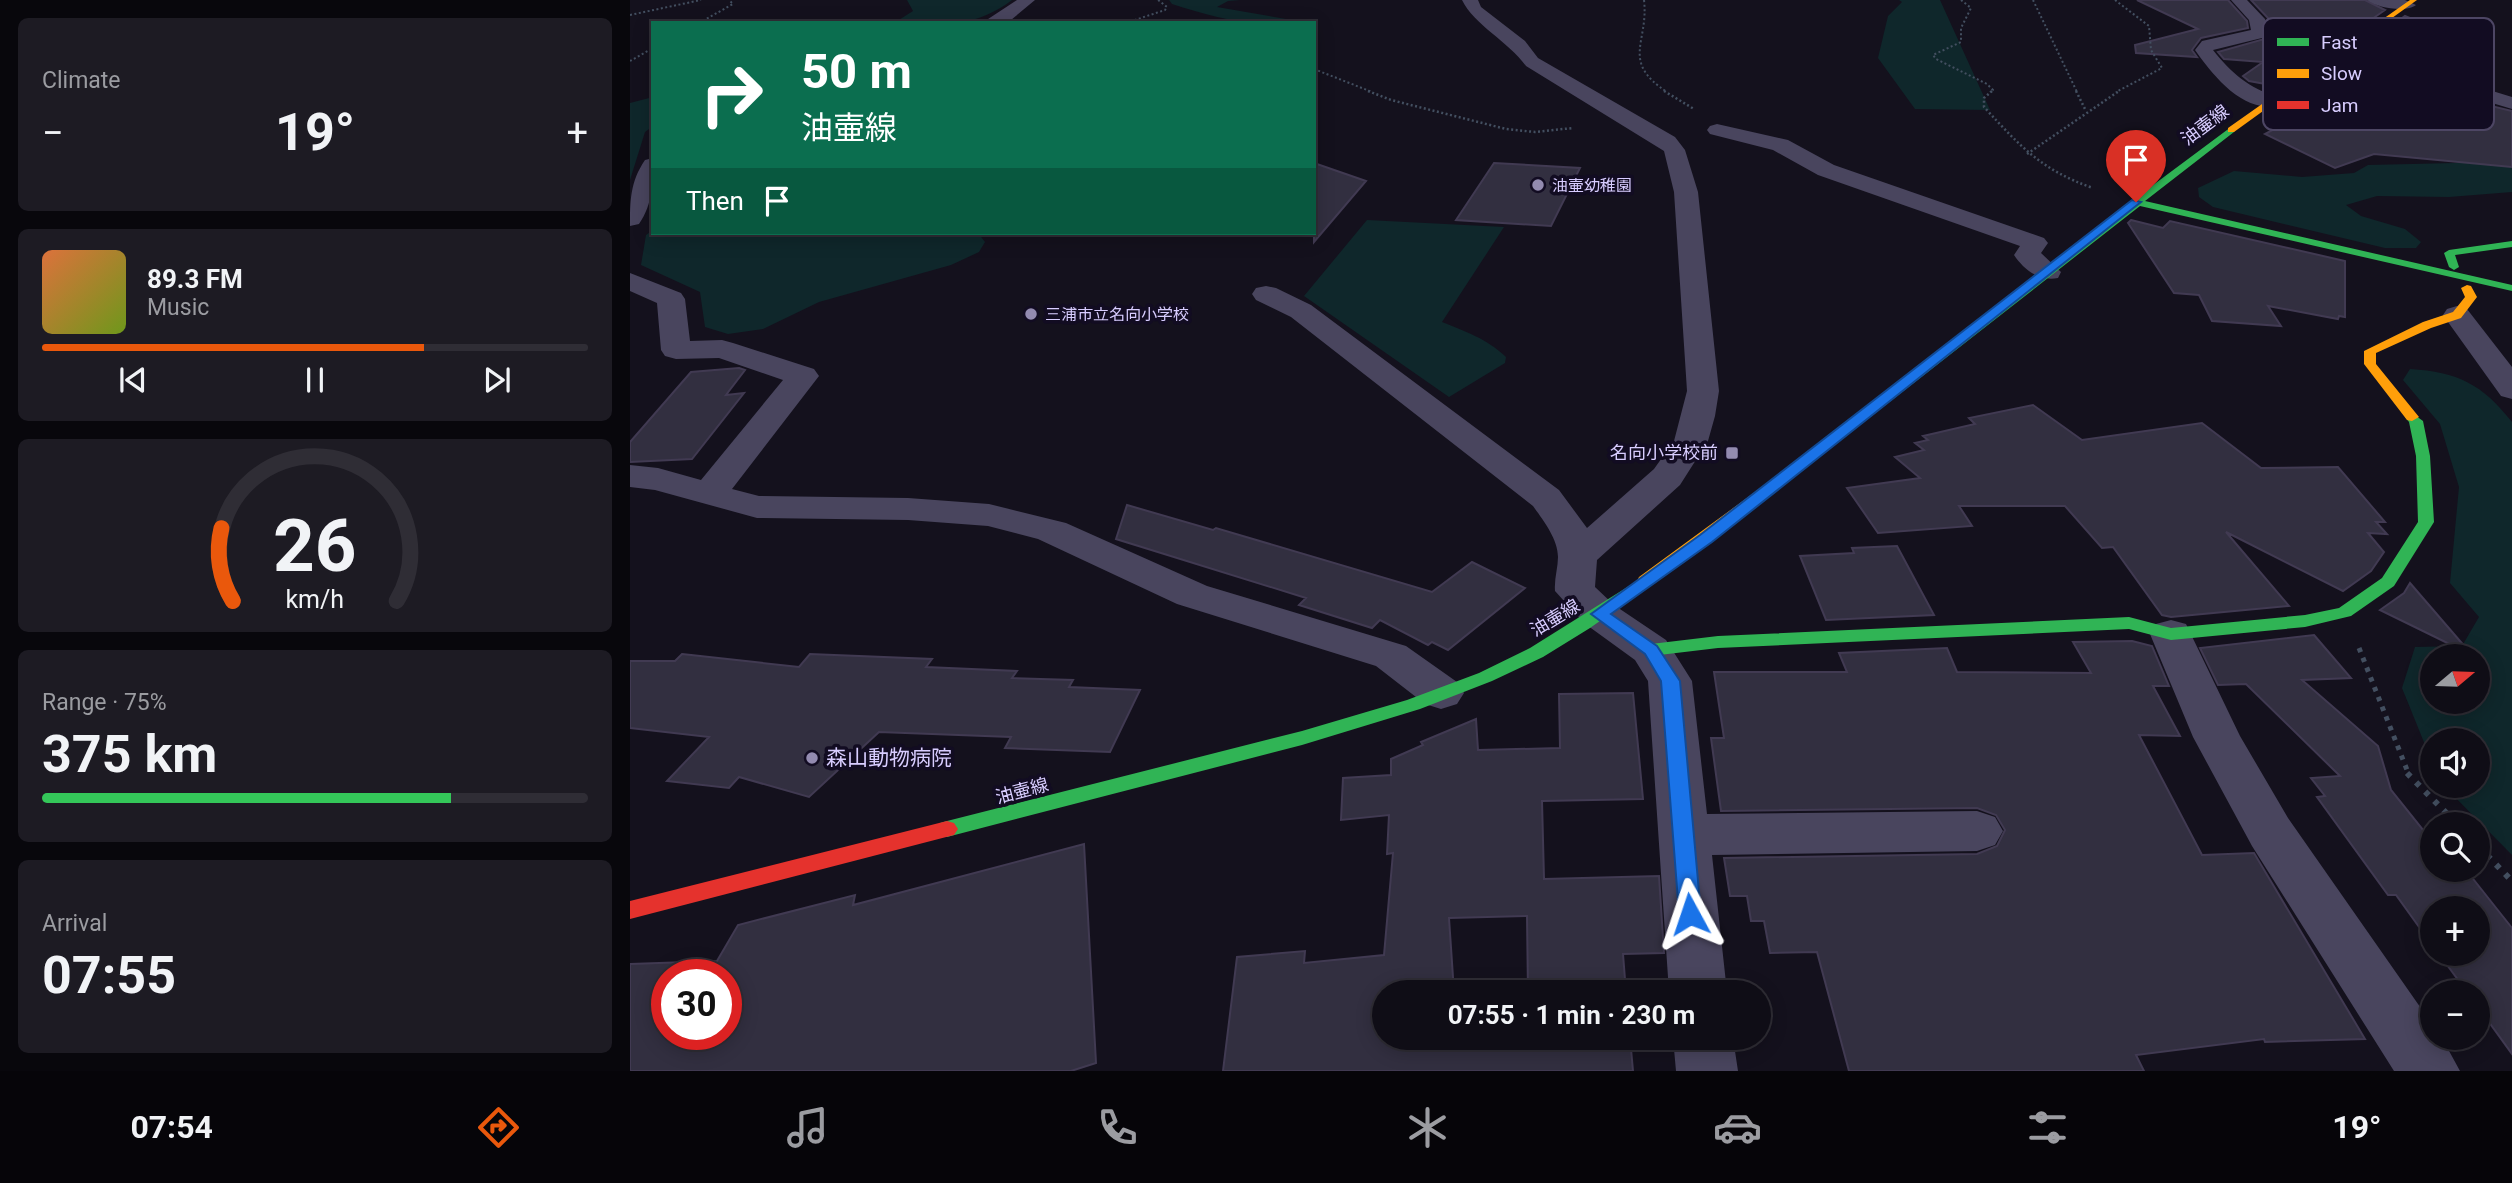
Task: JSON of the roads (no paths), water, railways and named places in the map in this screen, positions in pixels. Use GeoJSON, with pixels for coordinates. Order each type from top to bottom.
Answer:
{"type":"FeatureCollection","features":[{"type":"Feature","properties":{"kind":"main road","name":"油壷線"},"geometry":{"type":"LineString","coordinates":[[2388,18],[2411,2]]}},
{"type":"Feature","properties":{"kind":"main road","name":"油壷線"},"geometry":{"type":"LineString","coordinates":[[630,910],[1360,721],[1441,693],[1520,661],[1599,614],[1706,538],[2136,202],[2263,106]]}},
{"type":"Feature","properties":{"kind":"main road"},"geometry":{"type":"LineString","coordinates":[[2136,202],[2512,288]]}},
{"type":"Feature","properties":{"kind":"main road"},"geometry":{"type":"LineString","coordinates":[[2454,267],[2449,253],[2512,244]]}},
{"type":"Feature","properties":{"kind":"main road"},"geometry":{"type":"LineString","coordinates":[[1651,650],[1718,642],[2129,623],[2171,634],[2305,621],[2345,612],[2388,582],[2426,522],[2423,456],[2416,421],[2370,364],[2370,351],[2427,325],[2467,314]]}},
{"type":"Feature","properties":{"kind":"street"},"geometry":{"type":"LineString","coordinates":[[995,21],[1005,17],[1027,0]]}},
{"type":"Feature","properties":{"kind":"street"},"geometry":{"type":"LineString","coordinates":[[1470,0],[1475,10],[1519,45],[1532,62],[1667,142],[1674,150],[1686,192],[1703,391],[1691,440],[1667,477],[1578,556]]}},
{"type":"Feature","properties":{"kind":"street"},"geometry":{"type":"LineString","coordinates":[[2239,0],[2258,19],[2260,33],[2208,45],[2204,50],[2222,76],[2241,91],[2263,99]]}},
{"type":"Feature","properties":{"kind":"street"},"geometry":{"type":"LineString","coordinates":[[2375,0],[2411,2]]}},
{"type":"Feature","properties":{"kind":"street"},"geometry":{"type":"LineString","coordinates":[[2494,98],[2512,103]]}},
{"type":"Feature","properties":{"kind":"street"},"geometry":{"type":"LineString","coordinates":[[1717,130],[1780,145],[1826,170],[2035,243],[2027,255],[2048,272]]}},
{"type":"Feature","properties":{"kind":"street"},"geometry":{"type":"LineString","coordinates":[[630,219],[651,170]]}},
{"type":"Feature","properties":{"kind":"street"},"geometry":{"type":"LineString","coordinates":[[630,281],[671,299],[676,350],[722,349],[803,376],[710,493]]}},
{"type":"Feature","properties":{"kind":"street"},"geometry":{"type":"LineString","coordinates":[[1266,294],[1301,311],[1546,498],[1567,526],[1578,556],[1574,572],[1575,591],[1599,614],[1651,650],[1670,681],[1697,980]]}},
{"type":"Feature","properties":{"kind":"street"},"geometry":{"type":"LineString","coordinates":[[2467,314],[2512,342]]}},
{"type":"Feature","properties":{"kind":"street"},"geometry":{"type":"LineString","coordinates":[[2467,314],[2512,389]]}},
{"type":"Feature","properties":{"kind":"street"},"geometry":{"type":"LineString","coordinates":[[630,476],[658,479],[757,507],[908,509],[989,515],[1052,531],[1192,595],[1391,656],[1441,693]]}},
{"type":"Feature","properties":{"kind":"street"},"geometry":{"type":"LineString","coordinates":[[2171,634],[2217,737],[2270,832],[2429,1071]]}},
{"type":"Feature","properties":{"kind":"street"},"geometry":{"type":"LineString","coordinates":[[1683,835],[1978,831]]}},
{"type":"Feature","properties":{"kind":"street"},"geometry":{"type":"LineString","coordinates":[[1704,1050],[1707,1071]]}},
{"type":"Feature","properties":{"kind":"place","name":"油壷幼稚園"},"geometry":{"type":"Point","coordinates":[1538,185]}},
{"type":"Feature","properties":{"kind":"place","name":"三浦市立名向小学校"},"geometry":{"type":"Point","coordinates":[1031,314]}},
{"type":"Feature","properties":{"kind":"place","name":"名向小学校前"},"geometry":{"type":"Point","coordinates":[1732,453]}},
{"type":"Feature","properties":{"kind":"place","name":"森山動物病院"},"geometry":{"type":"Point","coordinates":[812,758]}}]}
